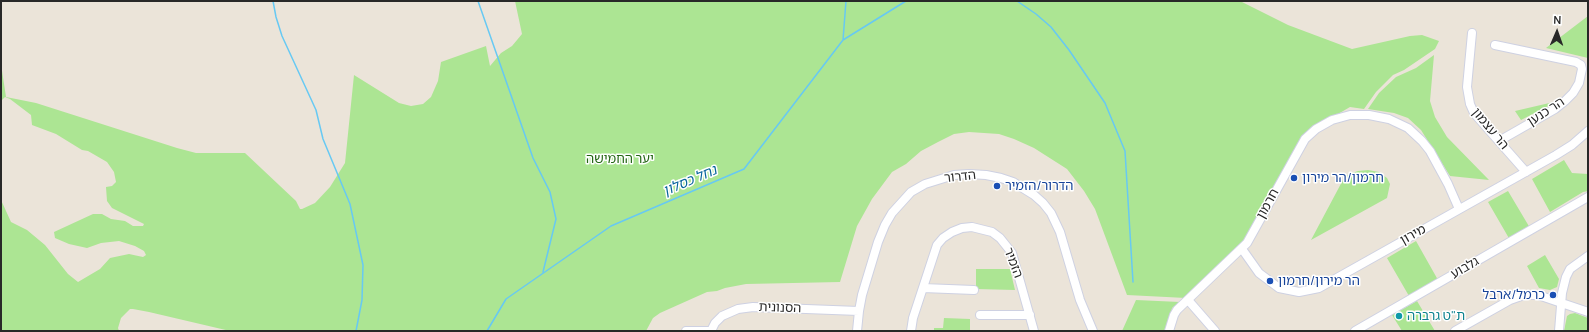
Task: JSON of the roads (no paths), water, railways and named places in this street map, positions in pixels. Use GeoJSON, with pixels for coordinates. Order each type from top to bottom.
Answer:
{"type":"FeatureCollection","features":[{"type":"Feature","properties":{"kind":"street","name":"הר עצמון"},"geometry":{"type":"LineString","coordinates":[[1472,33],[1467,96],[1474,113],[1526,172]]}},
{"type":"Feature","properties":{"kind":"street","name":"הר כנען"},"geometry":{"type":"LineString","coordinates":[[1495,45],[1576,62],[1582,69],[1579,83],[1573,93],[1565,101],[1555,109],[1499,141]]}},
{"type":"Feature","properties":{"kind":"street","name":"חרמון"},"geometry":{"type":"LineString","coordinates":[[1169,331],[1174,315],[1247,243],[1305,139],[1324,124],[1341,117],[1360,115],[1389,119],[1408,128],[1430,151],[1448,184],[1459,209]]}},
{"type":"Feature","properties":{"kind":"street","name":"מירון"},"geometry":{"type":"LineString","coordinates":[[1242,249],[1259,272],[1279,288],[1299,292],[1319,288],[1526,172],[1572,145],[1588,131]]}},
{"type":"Feature","properties":{"kind":"street","name":"הדרור"},"geometry":{"type":"LineString","coordinates":[[858,331],[859,311],[880,236],[888,219],[911,192],[925,184],[954,175],[986,175],[1001,178],[1023,188],[1043,203],[1051,213],[1060,232],[1080,300],[1094,331]]}},
{"type":"Feature","properties":{"kind":"street","name":"גלבוע"},"geometry":{"type":"LineString","coordinates":[[1355,331],[1588,197]]}},
{"type":"Feature","properties":{"kind":"street","name":"גלבוע"},"geometry":{"type":"LineString","coordinates":[[1574,205],[1588,201]]}},
{"type":"Feature","properties":{"kind":"street","name":"הזמיר"},"geometry":{"type":"LineString","coordinates":[[911,331],[913,320],[937,245],[943,238],[962,228],[981,228],[992,232],[1000,238],[1012,253],[1034,331]]}},
{"type":"Feature","properties":{"kind":"street"},"geometry":{"type":"LineString","coordinates":[[1559,331],[1562,293],[1566,277],[1570,269],[1587,257]]}},
{"type":"Feature","properties":{"kind":"street"},"geometry":{"type":"LineString","coordinates":[[923,288],[974,290]]}},
{"type":"Feature","properties":{"kind":"street"},"geometry":{"type":"LineString","coordinates":[[1455,331],[1517,297],[1530,295],[1538,295],[1588,312]]}},
{"type":"Feature","properties":{"kind":"street"},"geometry":{"type":"LineString","coordinates":[[1188,300],[1215,331]]}},
{"type":"Feature","properties":{"kind":"street","name":"הסנונית"},"geometry":{"type":"LineString","coordinates":[[711,331],[715,323],[722,316],[738,309],[753,307],[859,311]]}},
{"type":"Feature","properties":{"kind":"street"},"geometry":{"type":"LineString","coordinates":[[980,315],[1030,315]]}},
{"type":"Feature","properties":{"kind":"street"},"geometry":{"type":"LineString","coordinates":[[686,331],[711,331]]}},
{"type":"Feature","properties":{"kind":"waterway"},"geometry":{"type":"LineString","coordinates":[[273,1],[282,36],[316,110],[323,139],[350,204],[363,265],[362,300],[356,331]]}},
{"type":"Feature","properties":{"kind":"waterway"},"geometry":{"type":"LineString","coordinates":[[478,1],[533,158],[550,192],[556,219],[543,272]]}},
{"type":"Feature","properties":{"kind":"waterway","name":"נחל כסלון"},"geometry":{"type":"LineString","coordinates":[[487,331],[506,299],[611,226],[744,169],[843,40],[846,1]]}},
{"type":"Feature","properties":{"kind":"waterway"},"geometry":{"type":"LineString","coordinates":[[843,40],[906,1]]}},
{"type":"Feature","properties":{"kind":"waterway"},"geometry":{"type":"LineString","coordinates":[[1017,1],[1036,14],[1051,27],[1069,50],[1105,103],[1125,151],[1133,282]]}},
{"type":"Feature","properties":{"kind":"place","name":"חרמון/הר מירון"},"geometry":{"type":"Point","coordinates":[1294,178]}},
{"type":"Feature","properties":{"kind":"place","name":"הדרור/הזמיר"},"geometry":{"type":"Point","coordinates":[997,186]}},
{"type":"Feature","properties":{"kind":"place","name":"הר מירון/חרמון"},"geometry":{"type":"Point","coordinates":[1270,281]}},
{"type":"Feature","properties":{"kind":"place","name":"כרמל/ארבל"},"geometry":{"type":"Point","coordinates":[1553,295]}},
{"type":"Feature","properties":{"kind":"place","name":"ת\"ט גרברה"},"geometry":{"type":"Point","coordinates":[1399,316]}},
{"type":"Feature","properties":{"kind":"park label","name":"יער החמישה"},"geometry":{"type":"Point","coordinates":[620,159]}}]}
